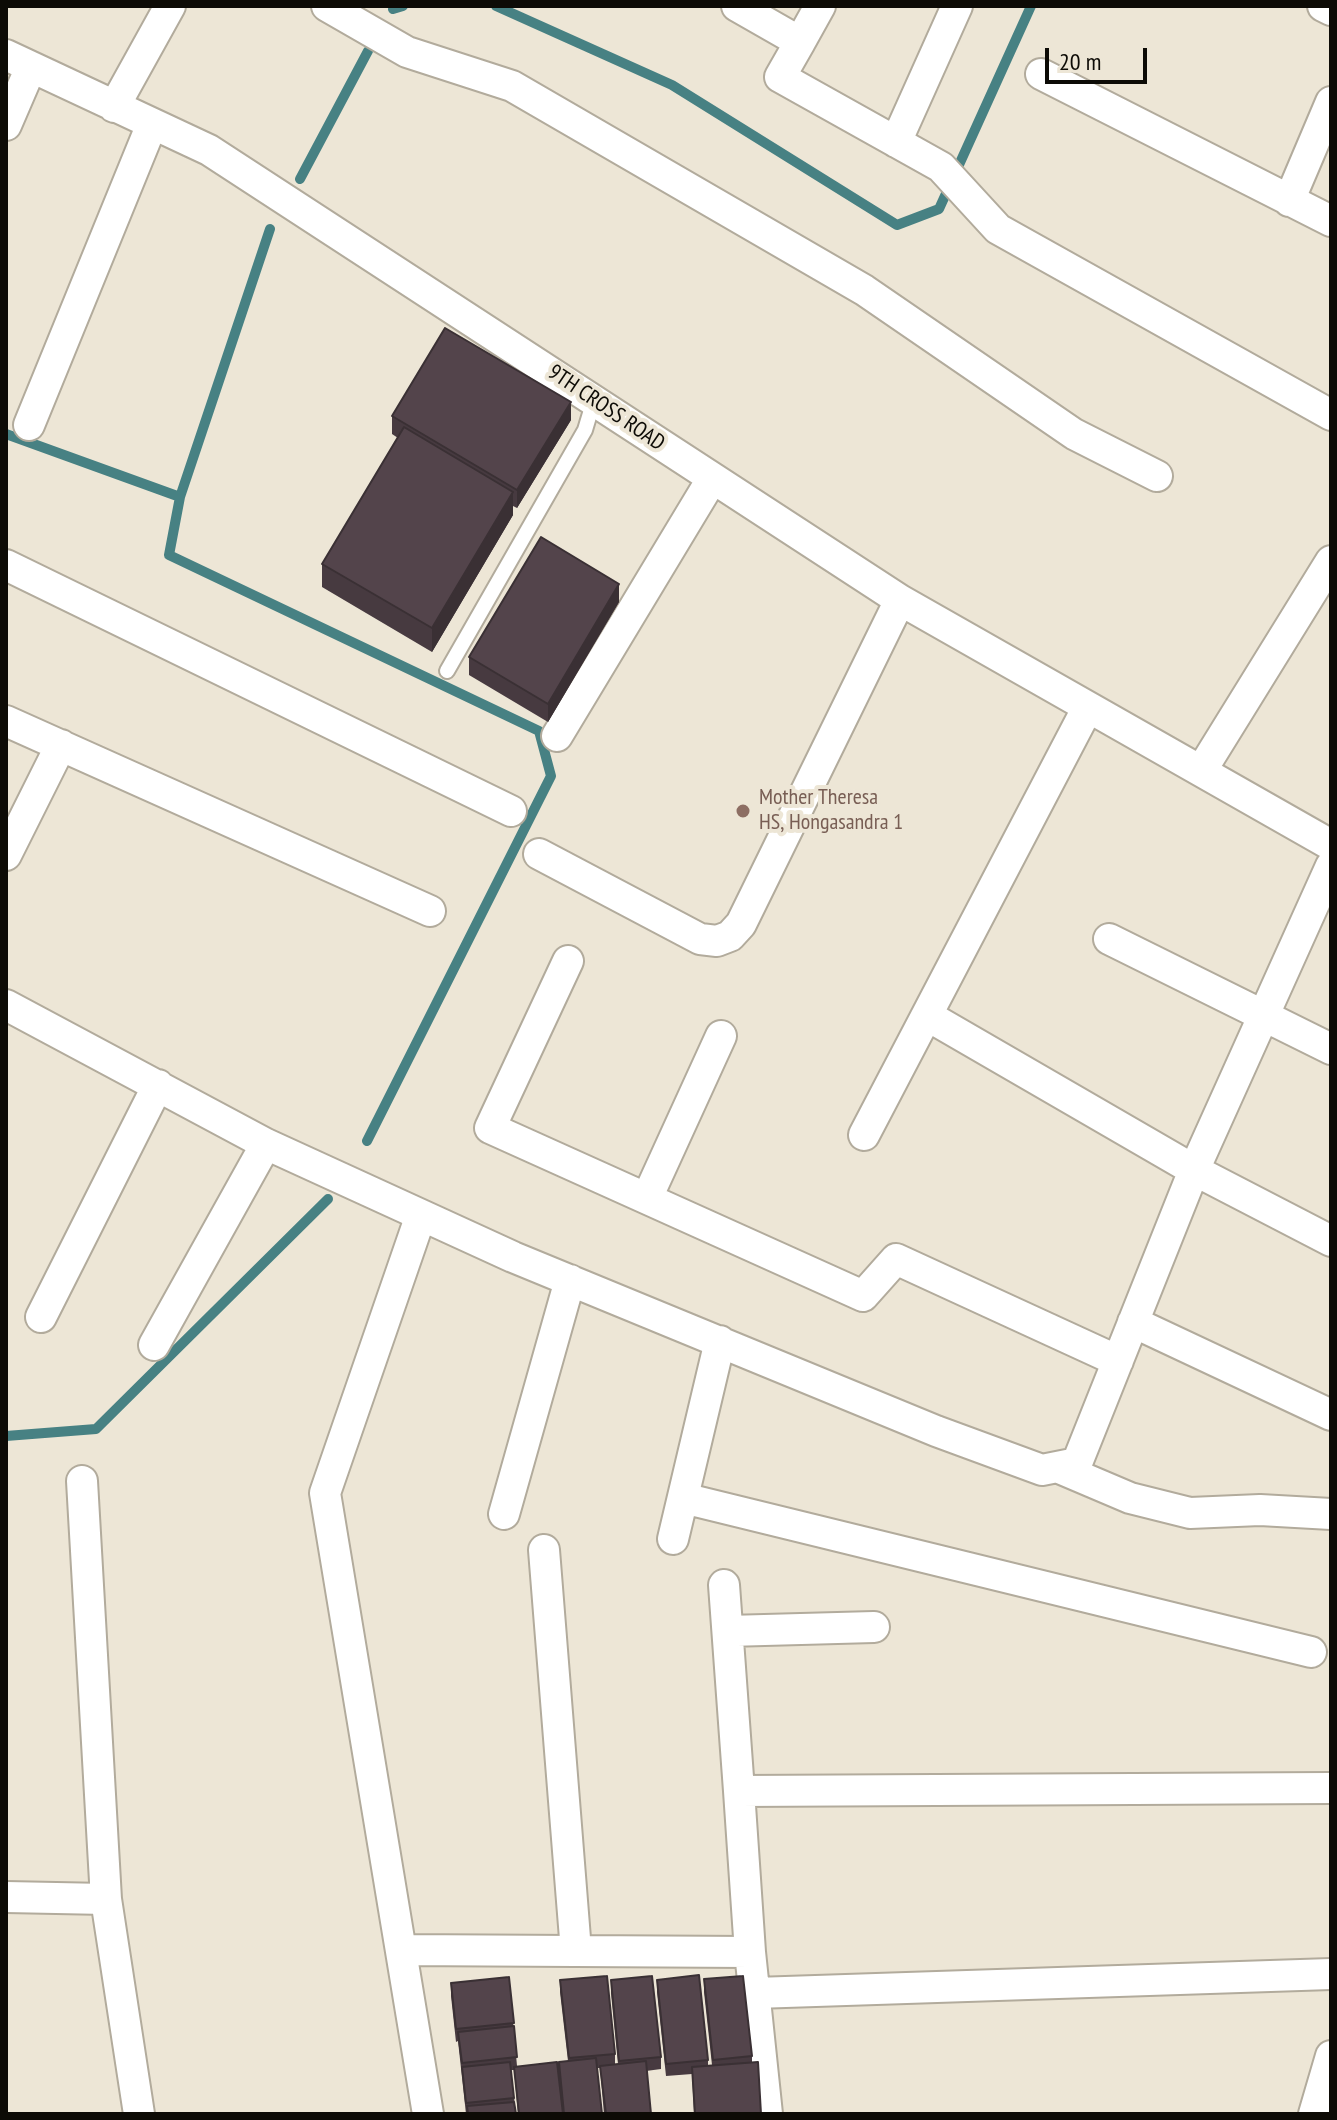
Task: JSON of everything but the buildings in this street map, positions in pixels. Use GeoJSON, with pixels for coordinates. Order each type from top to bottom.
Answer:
{"type":"FeatureCollection","features":[{"type":"Feature","properties":{"kind":"street"},"geometry":{"type":"LineString","coordinates":[[114,107],[170,6]]}},
{"type":"Feature","properties":{"kind":"street"},"geometry":{"type":"LineString","coordinates":[[327,6],[407,52],[512,86],[864,290],[1074,434],[1157,476]]}},
{"type":"Feature","properties":{"kind":"street"},"geometry":{"type":"LineString","coordinates":[[737,6],[800,42]]}},
{"type":"Feature","properties":{"kind":"street"},"geometry":{"type":"LineString","coordinates":[[820,6],[780,77],[941,167],[998,229],[1331,415]]}},
{"type":"Feature","properties":{"kind":"street"},"geometry":{"type":"LineString","coordinates":[[896,142],[957,6]]}},
{"type":"Feature","properties":{"kind":"street"},"geometry":{"type":"LineString","coordinates":[[1323,6],[1331,10]]}},
{"type":"Feature","properties":{"kind":"street"},"geometry":{"type":"LineString","coordinates":[[6,125],[18,61]]}},
{"type":"Feature","properties":{"kind":"street","name":"9TH CROSS ROAD"},"geometry":{"type":"LineString","coordinates":[[18,61],[209,150],[900,600],[1331,845]]}},
{"type":"Feature","properties":{"kind":"street"},"geometry":{"type":"LineString","coordinates":[[1041,74],[1331,221]]}},
{"type":"Feature","properties":{"kind":"street"},"geometry":{"type":"LineString","coordinates":[[1289,201],[1331,102]]}},
{"type":"Feature","properties":{"kind":"street"},"geometry":{"type":"LineString","coordinates":[[29,425],[152,124]]}},
{"type":"Feature","properties":{"kind":"street"},"geometry":{"type":"LineString","coordinates":[[557,736],[712,479]]}},
{"type":"Feature","properties":{"kind":"street"},"geometry":{"type":"LineString","coordinates":[[1201,771],[1330,564]]}},
{"type":"Feature","properties":{"kind":"street"},"geometry":{"type":"LineString","coordinates":[[6,565],[511,811]]}},
{"type":"Feature","properties":{"kind":"street"},"geometry":{"type":"LineString","coordinates":[[539,854],[700,939],[717,941],[730,936],[741,924],[900,600]]}},
{"type":"Feature","properties":{"kind":"street"},"geometry":{"type":"LineString","coordinates":[[864,1135],[1088,707]]}},
{"type":"Feature","properties":{"kind":"street"},"geometry":{"type":"LineString","coordinates":[[6,721],[430,911]]}},
{"type":"Feature","properties":{"kind":"street"},"geometry":{"type":"LineString","coordinates":[[6,855],[61,745]]}},
{"type":"Feature","properties":{"kind":"street"},"geometry":{"type":"LineString","coordinates":[[7,1009],[158,1085],[266,1144],[421,1215],[570,1280],[962,1441],[1042,1470],[1077,1463],[1194,1170],[1331,866]]}},
{"type":"Feature","properties":{"kind":"street"},"geometry":{"type":"LineString","coordinates":[[1109,939],[1331,1049]]}},
{"type":"Feature","properties":{"kind":"street"},"geometry":{"type":"LineString","coordinates":[[568,961],[490,1128],[863,1296],[896,1259],[1118,1361]]}},
{"type":"Feature","properties":{"kind":"street"},"geometry":{"type":"LineString","coordinates":[[928,1016],[1194,1170],[1331,1241]]}},
{"type":"Feature","properties":{"kind":"street"},"geometry":{"type":"LineString","coordinates":[[647,1198],[721,1036]]}},
{"type":"Feature","properties":{"kind":"street"},"geometry":{"type":"LineString","coordinates":[[41,1317],[158,1085]]}},
{"type":"Feature","properties":{"kind":"street"},"geometry":{"type":"LineString","coordinates":[[154,1345],[266,1144]]}},
{"type":"Feature","properties":{"kind":"street"},"geometry":{"type":"LineString","coordinates":[[421,1215],[325,1493],[428,2114]]}},
{"type":"Feature","properties":{"kind":"street"},"geometry":{"type":"LineString","coordinates":[[504,1514],[570,1280]]}},
{"type":"Feature","properties":{"kind":"street"},"geometry":{"type":"LineString","coordinates":[[1133,1322],[1331,1415]]}},
{"type":"Feature","properties":{"kind":"street"},"geometry":{"type":"LineString","coordinates":[[673,1539],[720,1341]]}},
{"type":"Feature","properties":{"kind":"street"},"geometry":{"type":"LineString","coordinates":[[1057,1467],[1130,1498],[1190,1513],[1260,1510],[1331,1514]]}},
{"type":"Feature","properties":{"kind":"street"},"geometry":{"type":"LineString","coordinates":[[82,1481],[106,1899],[139,2114]]}},
{"type":"Feature","properties":{"kind":"street"},"geometry":{"type":"LineString","coordinates":[[683,1498],[1311,1652]]}},
{"type":"Feature","properties":{"kind":"street"},"geometry":{"type":"LineString","coordinates":[[544,1550],[576,1951]]}},
{"type":"Feature","properties":{"kind":"street"},"geometry":{"type":"LineString","coordinates":[[724,1585],[750,1952],[767,2114]]}},
{"type":"Feature","properties":{"kind":"street"},"geometry":{"type":"LineString","coordinates":[[728,1631],[874,1627]]}},
{"type":"Feature","properties":{"kind":"street"},"geometry":{"type":"LineString","coordinates":[[739,1791],[1331,1788]]}},
{"type":"Feature","properties":{"kind":"street"},"geometry":{"type":"LineString","coordinates":[[6,1897],[106,1899]]}},
{"type":"Feature","properties":{"kind":"street"},"geometry":{"type":"LineString","coordinates":[[401,1950],[750,1952]]}},
{"type":"Feature","properties":{"kind":"street"},"geometry":{"type":"LineString","coordinates":[[755,1993],[1331,1974]]}},
{"type":"Feature","properties":{"kind":"street"},"geometry":{"type":"LineString","coordinates":[[1314,2114],[1331,2056]]}},
{"type":"Feature","properties":{"kind":"lane"},"geometry":{"type":"LineString","coordinates":[[447,671],[585,430],[594,400]]}},
{"type":"Feature","properties":{"kind":"waterway"},"geometry":{"type":"LineString","coordinates":[[393,9],[403,6]]}},
{"type":"Feature","properties":{"kind":"waterway"},"geometry":{"type":"LineString","coordinates":[[496,6],[672,85],[897,225],[939,209],[1031,6]]}},
{"type":"Feature","properties":{"kind":"waterway"},"geometry":{"type":"LineString","coordinates":[[300,179],[368,51]]}},
{"type":"Feature","properties":{"kind":"waterway"},"geometry":{"type":"LineString","coordinates":[[270,229],[180,497],[169,555],[539,731],[551,776],[367,1141]]}},
{"type":"Feature","properties":{"kind":"waterway"},"geometry":{"type":"LineString","coordinates":[[6,434],[180,497]]}},
{"type":"Feature","properties":{"kind":"waterway"},"geometry":{"type":"LineString","coordinates":[[6,1436],[96,1429],[328,1199]]}},
{"type":"Feature","properties":{"kind":"place","name":"Mother Theresa HS, Hongasandra 1"},"geometry":{"type":"Point","coordinates":[743,811]}}]}
